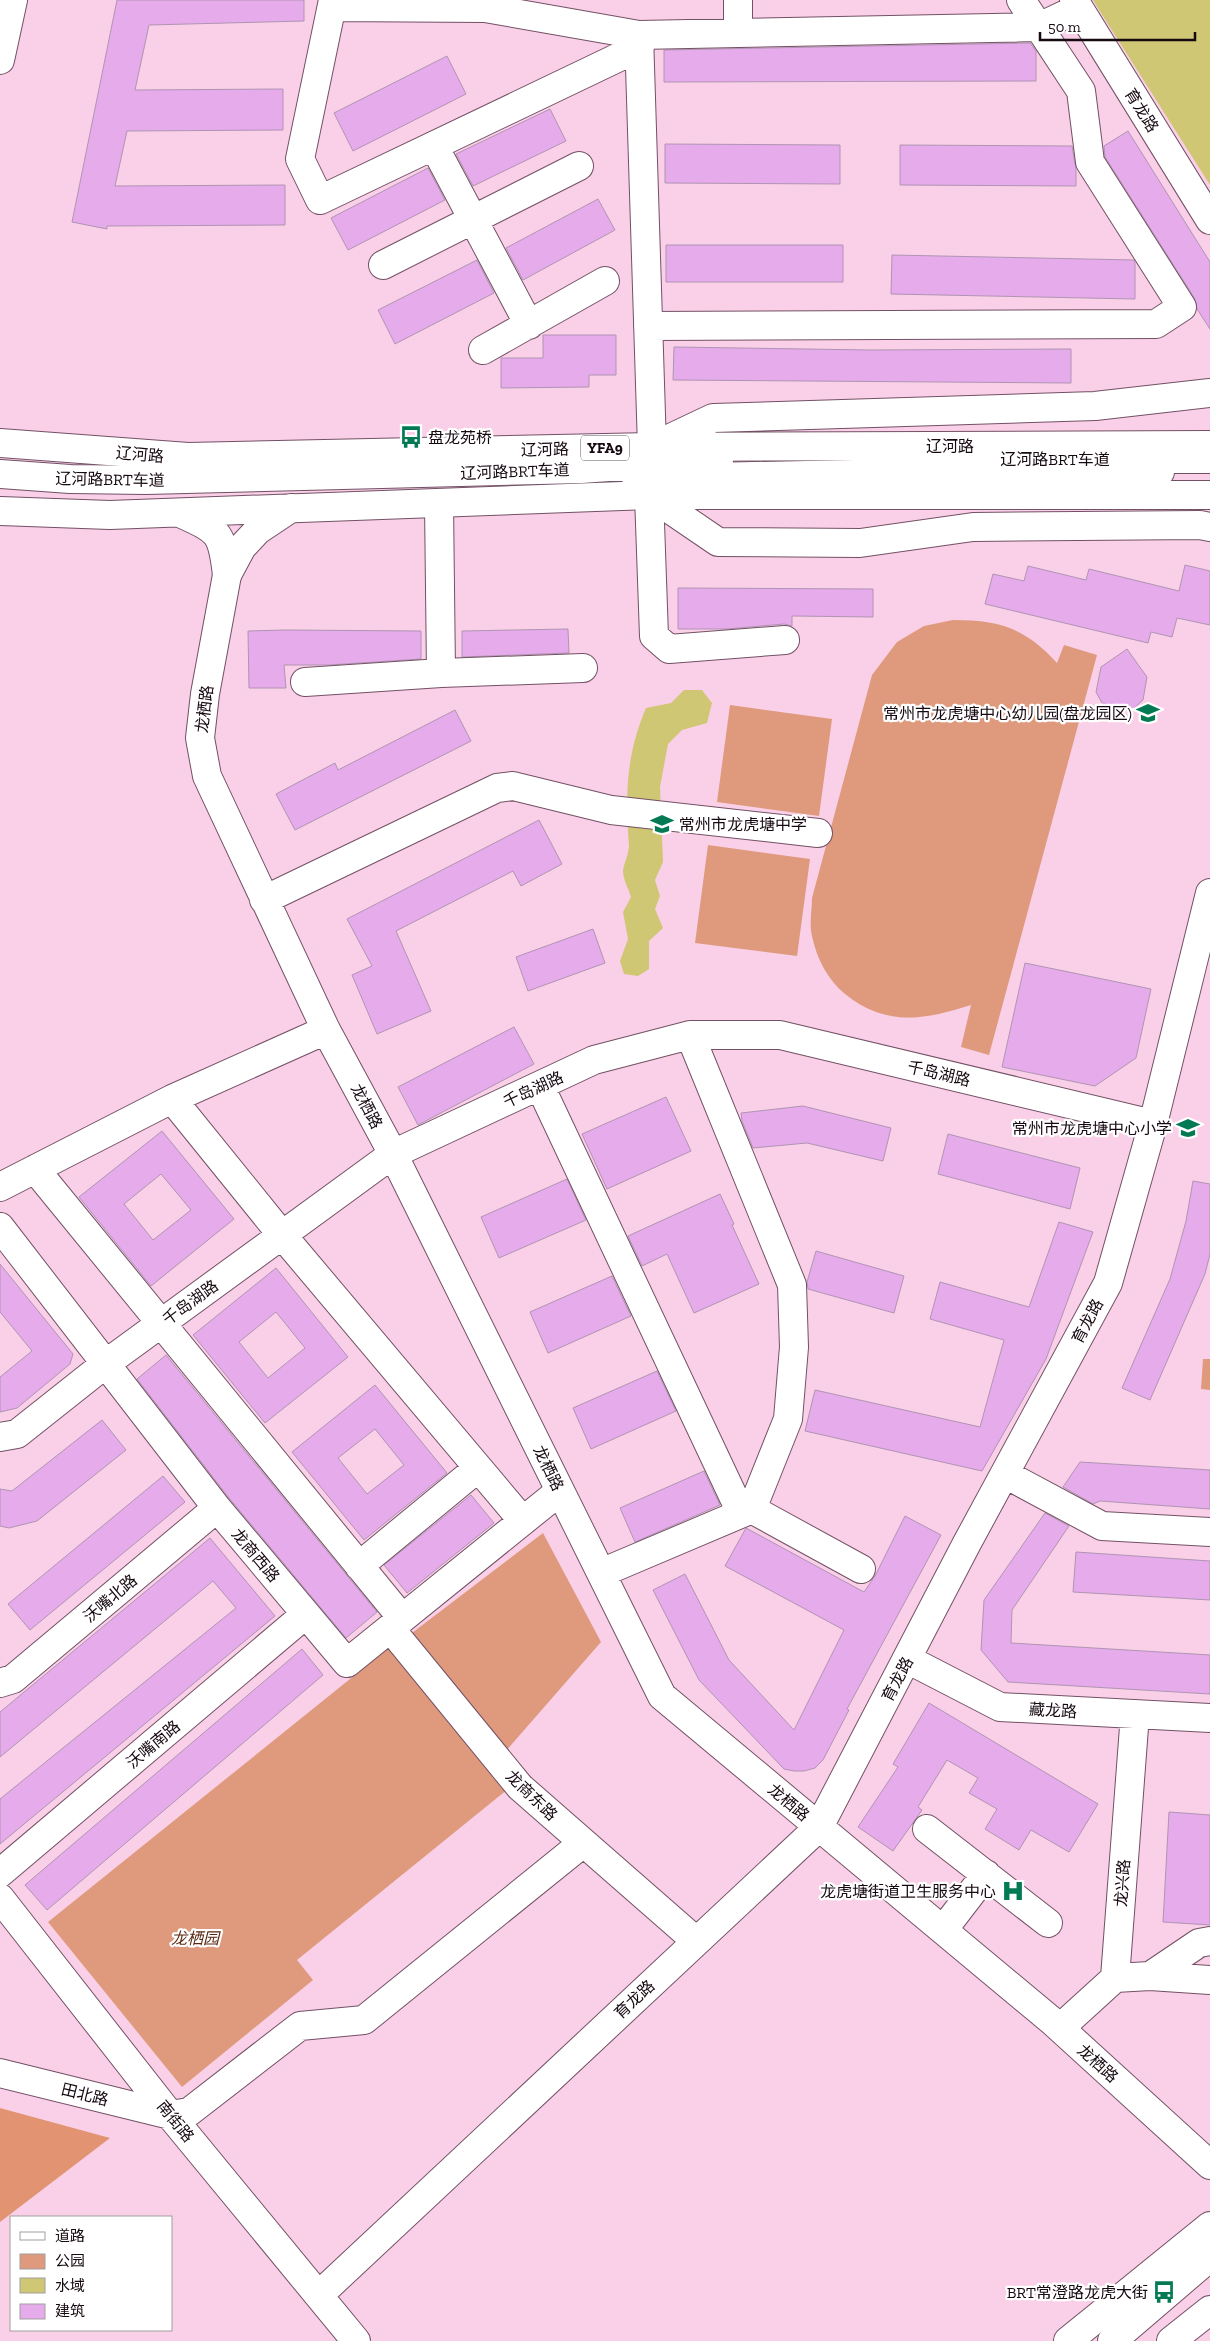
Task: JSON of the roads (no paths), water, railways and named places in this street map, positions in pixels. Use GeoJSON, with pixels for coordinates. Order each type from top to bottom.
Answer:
{"type":"FeatureCollection","features":[{"type":"Feature","properties":{"kind":"street"},"geometry":{"type":"LineString","coordinates":[[0,60],[13,0]]}},
{"type":"Feature","properties":{"kind":"street"},"geometry":{"type":"LineString","coordinates":[[738,0],[738,33]]}},
{"type":"Feature","properties":{"kind":"street"},"geometry":{"type":"LineString","coordinates":[[648,326],[1156,324],[1182,307],[1090,162],[1081,91],[1021,0]]}},
{"type":"Feature","properties":{"kind":"street"},"geometry":{"type":"LineString","coordinates":[[639,41],[434,146],[320,200],[300,159],[333,4],[485,8],[639,41],[738,33],[1039,28],[1076,4]]}},
{"type":"Feature","properties":{"kind":"street","name":"育龙路"},"geometry":{"type":"LineString","coordinates":[[1076,4],[1210,220]]}},
{"type":"Feature","properties":{"kind":"street"},"geometry":{"type":"LineString","coordinates":[[639,41],[648,326],[654,636],[669,649],[785,640]]}},
{"type":"Feature","properties":{"kind":"street"},"geometry":{"type":"LineString","coordinates":[[434,146],[529,325]]}},
{"type":"Feature","properties":{"kind":"street"},"geometry":{"type":"LineString","coordinates":[[383,265],[579,166]]}},
{"type":"Feature","properties":{"kind":"street"},"geometry":{"type":"LineString","coordinates":[[483,350],[605,281]]}},
{"type":"Feature","properties":{"kind":"street"},"geometry":{"type":"LineString","coordinates":[[651,472],[713,418],[1095,406],[1210,394]]}},
{"type":"Feature","properties":{"kind":"street","name":"辽河路"},"geometry":{"type":"LineString","coordinates":[[0,443],[188,458],[651,472],[1210,495]]}},
{"type":"Feature","properties":{"kind":"street","name":"辽河路"},"geometry":{"type":"LineString","coordinates":[[0,511],[110,515],[439,503],[651,472],[1210,445]]}},
{"type":"Feature","properties":{"kind":"street","name":"辽河路BRT车道"},"geometry":{"type":"LineString","coordinates":[[0,493],[148,494],[589,488],[651,472],[748,458],[1210,459]]}},
{"type":"Feature","properties":{"kind":"street","name":"辽河路BRT车道"},"geometry":{"type":"LineString","coordinates":[[0,474],[70,479],[146,480],[571,469],[651,472],[710,477],[973,471],[1210,473]]}},
{"type":"Feature","properties":{"kind":"street"},"geometry":{"type":"LineString","coordinates":[[651,472],[718,542],[860,543],[973,527],[1109,524],[1210,527]]}},
{"type":"Feature","properties":{"kind":"street"},"geometry":{"type":"LineString","coordinates":[[439,503],[441,673]]}},
{"type":"Feature","properties":{"kind":"street"},"geometry":{"type":"LineString","coordinates":[[227,575],[242,547],[252,536],[291,508]]}},
{"type":"Feature","properties":{"kind":"street"},"geometry":{"type":"LineString","coordinates":[[179,512],[211,527],[224,546],[227,575]]}},
{"type":"Feature","properties":{"kind":"street","name":"龙栖路"},"geometry":{"type":"LineString","coordinates":[[227,575],[205,694],[200,738],[207,776],[326,1030],[393,1154],[662,1696],[1060,2028],[1210,2165]]}},
{"type":"Feature","properties":{"kind":"street"},"geometry":{"type":"LineString","coordinates":[[304,682],[441,673],[583,668]]}},
{"type":"Feature","properties":{"kind":"street"},"geometry":{"type":"LineString","coordinates":[[264,900],[497,788],[513,786],[610,810],[818,834]]}},
{"type":"Feature","properties":{"kind":"street","name":"育龙路"},"geometry":{"type":"LineString","coordinates":[[318,2294],[819,1827],[1108,1283],[1153,1124],[1210,893]]}},
{"type":"Feature","properties":{"kind":"street"},"geometry":{"type":"LineString","coordinates":[[0,1186],[172,1099],[326,1030]]}},
{"type":"Feature","properties":{"kind":"street"},"geometry":{"type":"LineString","coordinates":[[602,1573],[752,1509],[788,1419],[794,1347],[792,1286],[690,1035]]}},
{"type":"Feature","properties":{"kind":"street","name":"千岛湖路"},"geometry":{"type":"LineString","coordinates":[[0,1437],[17,1434],[104,1364],[393,1154],[594,1060],[690,1035],[780,1035],[1153,1124]]}},
{"type":"Feature","properties":{"kind":"street"},"geometry":{"type":"LineString","coordinates":[[540,1086],[735,1500],[861,1569]]}},
{"type":"Feature","properties":{"kind":"street"},"geometry":{"type":"LineString","coordinates":[[172,1099],[282,1235],[523,1521]]}},
{"type":"Feature","properties":{"kind":"street","name":"龙商东路"},"geometry":{"type":"LineString","coordinates":[[35,1169],[359,1566],[396,1623],[520,1787],[696,1942]]}},
{"type":"Feature","properties":{"kind":"street","name":"龙商西路"},"geometry":{"type":"LineString","coordinates":[[0,1227],[217,1508],[347,1663],[560,1490]]}},
{"type":"Feature","properties":{"kind":"street"},"geometry":{"type":"LineString","coordinates":[[359,1566],[478,1468]]}},
{"type":"Feature","properties":{"kind":"street"},"geometry":{"type":"LineString","coordinates":[[1005,1474],[1102,1526],[1210,1532]]}},
{"type":"Feature","properties":{"kind":"street","name":"沃嘴北路"},"geometry":{"type":"LineString","coordinates":[[0,1682],[13,1678],[217,1508]]}},
{"type":"Feature","properties":{"kind":"street","name":"沃嘴南路"},"geometry":{"type":"LineString","coordinates":[[0,1873],[306,1614]]}},
{"type":"Feature","properties":{"kind":"street","name":"藏龙路"},"geometry":{"type":"LineString","coordinates":[[907,1659],[1000,1707],[1210,1718]]}},
{"type":"Feature","properties":{"kind":"street","name":"龙兴路"},"geometry":{"type":"LineString","coordinates":[[1115,1978],[1135,1714]]}},
{"type":"Feature","properties":{"kind":"street"},"geometry":{"type":"LineString","coordinates":[[927,1829],[1048,1923]]}},
{"type":"Feature","properties":{"kind":"street"},"geometry":{"type":"LineString","coordinates":[[170,2115],[189,2112],[300,2026],[364,2020],[583,1843]]}},
{"type":"Feature","properties":{"kind":"street"},"geometry":{"type":"LineString","coordinates":[[943,1930],[986,1874]]}},
{"type":"Feature","properties":{"kind":"street","name":"南街路"},"geometry":{"type":"LineString","coordinates":[[0,1898],[170,2115],[356,2341]]}},
{"type":"Feature","properties":{"kind":"street"},"geometry":{"type":"LineString","coordinates":[[1150,1976],[1200,1943],[1210,1941]]}},
{"type":"Feature","properties":{"kind":"street"},"geometry":{"type":"LineString","coordinates":[[1060,2028],[1115,1978],[1150,1976],[1210,1980]]}},
{"type":"Feature","properties":{"kind":"street","name":"田北路"},"geometry":{"type":"LineString","coordinates":[[0,2073],[170,2115]]}},
{"type":"Feature","properties":{"kind":"street"},"geometry":{"type":"LineString","coordinates":[[1068,2341],[1210,2226]]}},
{"type":"Feature","properties":{"kind":"street"},"geometry":{"type":"LineString","coordinates":[[1112,2341],[1210,2257]]}},
{"type":"Feature","properties":{"kind":"street"},"geometry":{"type":"LineString","coordinates":[[1132,2341],[1210,2276]]}},
{"type":"Feature","properties":{"kind":"street"},"geometry":{"type":"LineString","coordinates":[[1171,2341],[1210,2310]]}},
{"type":"Feature","properties":{"kind":"water"},"geometry":{"type":"Polygon","coordinates":[[[1093,0],[1210,0],[1210,185],[1099,10],[1093,0]]]}},
{"type":"Feature","properties":{"kind":"water"},"geometry":{"type":"Polygon","coordinates":[[[684,690],[702,690],[712,703],[707,723],[682,730],[668,744],[660,787],[663,862],[655,880],[660,896],[655,909],[663,928],[649,941],[649,969],[638,976],[624,974],[620,961],[628,939],[623,912],[631,897],[623,871],[629,848],[627,792],[634,742],[646,708],[671,703],[684,690]]]}},
{"type":"Feature","properties":{"kind":"place","name":"盘龙苑桥"},"geometry":{"type":"Point","coordinates":[411,437]}},
{"type":"Feature","properties":{"kind":"place","name":"常州市龙虎塘中心幼儿园(盘龙园区)"},"geometry":{"type":"Point","coordinates":[1148,713]}},
{"type":"Feature","properties":{"kind":"place","name":"常州市龙虎塘中学"},"geometry":{"type":"Point","coordinates":[662,824]}},
{"type":"Feature","properties":{"kind":"place","name":"常州市龙虎塘中心小学"},"geometry":{"type":"Point","coordinates":[1188,1128]}},
{"type":"Feature","properties":{"kind":"place","name":"龙虎塘街道卫生服务中心"},"geometry":{"type":"Point","coordinates":[1013,1891]}},
{"type":"Feature","properties":{"kind":"place","name":"BRT常澄路龙虎大街"},"geometry":{"type":"Point","coordinates":[1164,2292]}},
{"type":"Feature","properties":{"kind":"park label","name":"龙栖园"},"geometry":{"type":"Point","coordinates":[195,1938]}}]}
